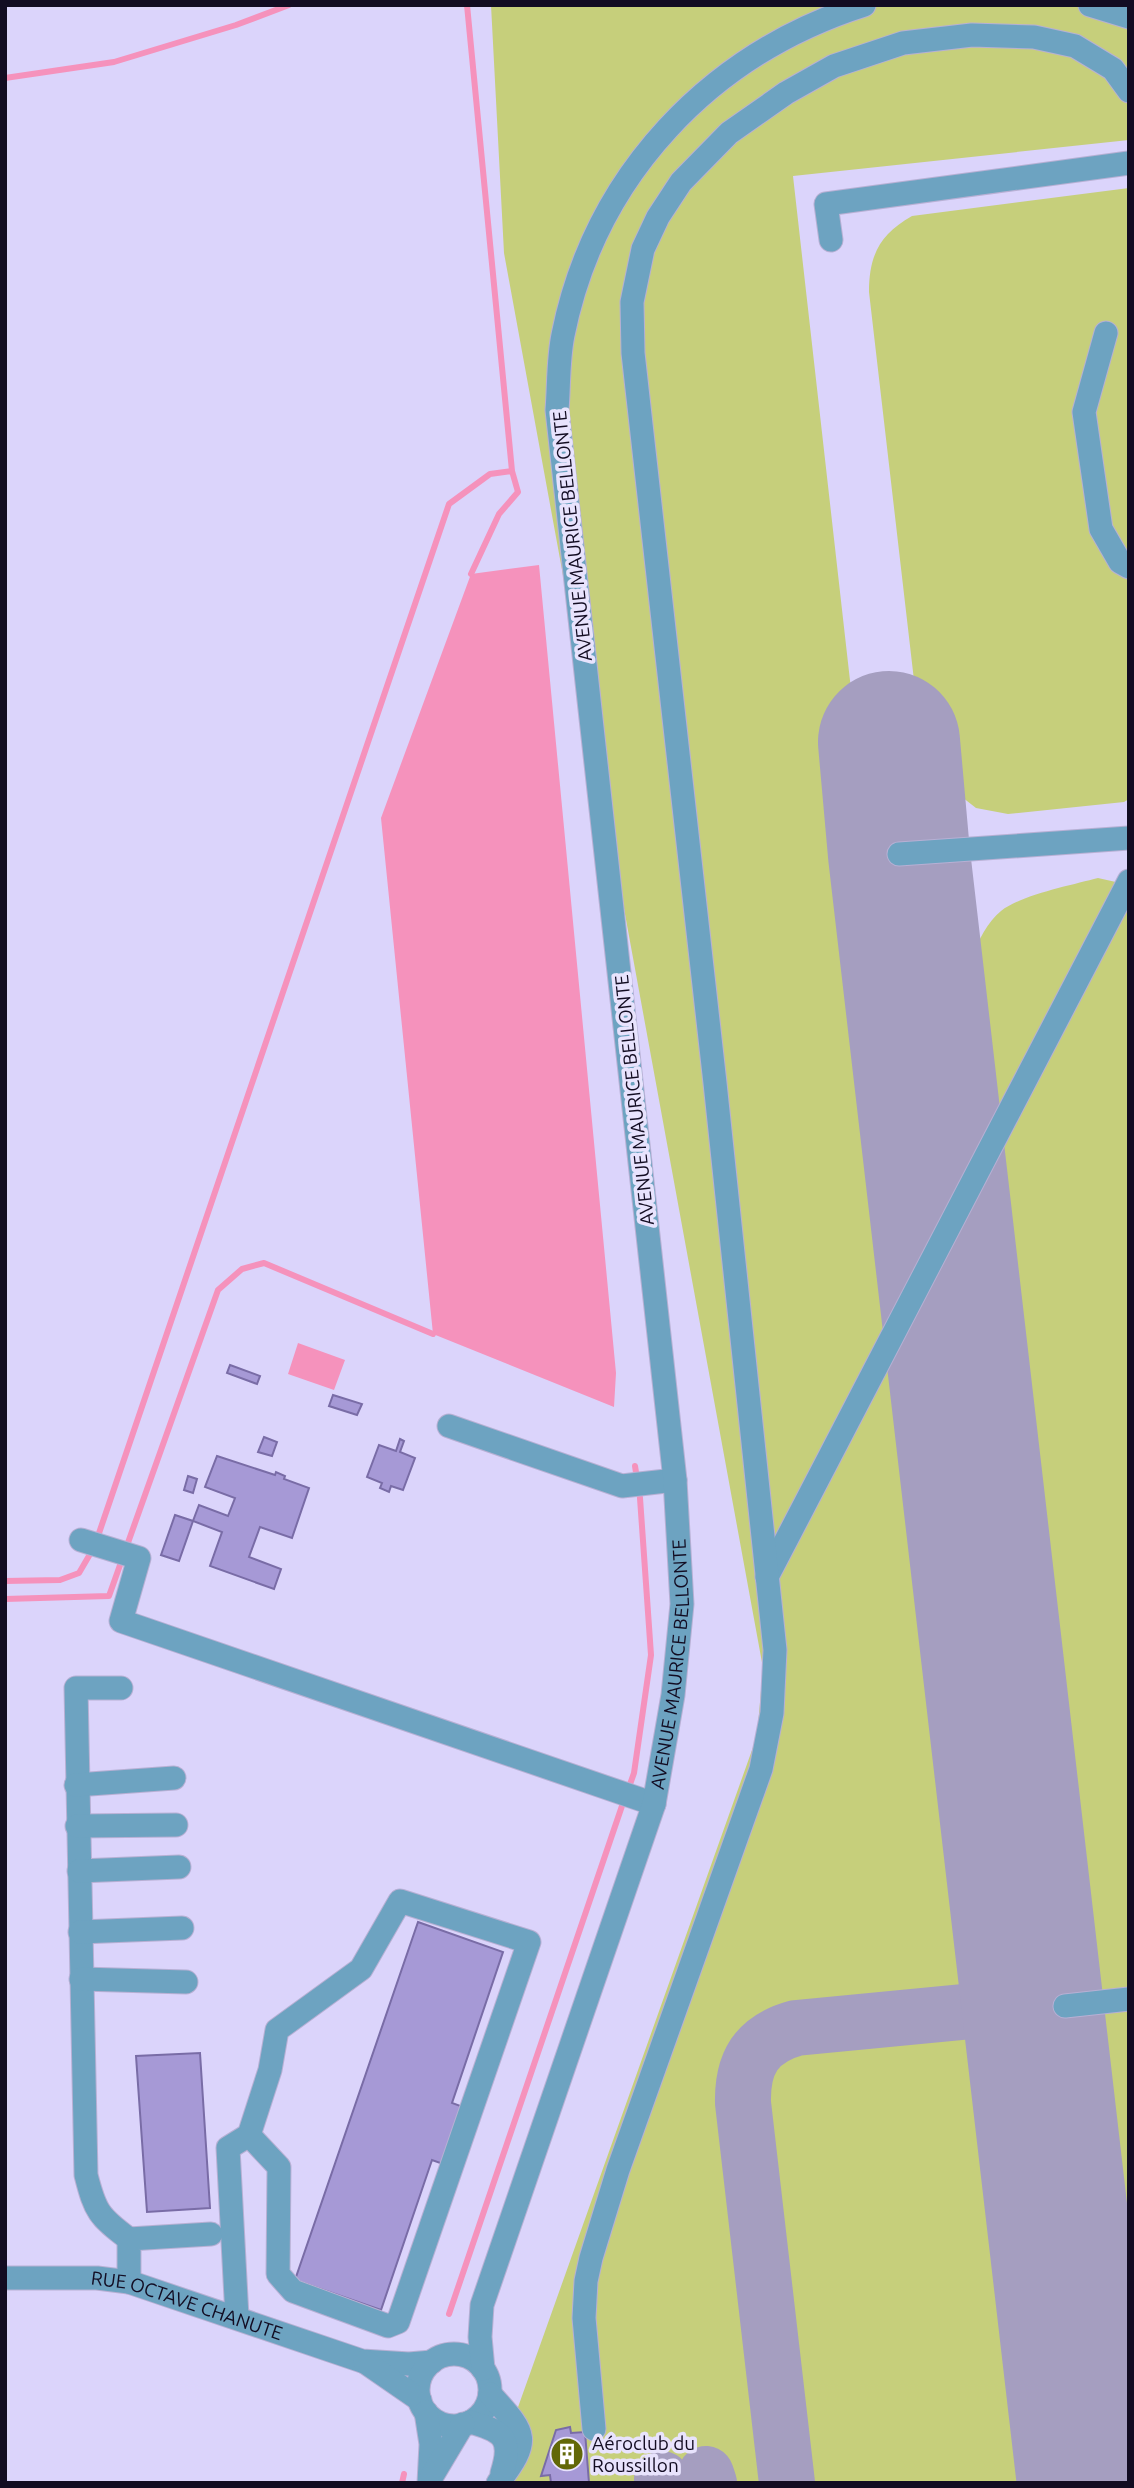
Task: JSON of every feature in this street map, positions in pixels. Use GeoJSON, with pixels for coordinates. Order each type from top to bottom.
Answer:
{"type":"FeatureCollection","features":[{"type":"Feature","properties":{"kind":"street","name":"AVENUE MAURICE BELLONTE"},"geometry":{"type":"LineString","coordinates":[[483,2369],[480,2337],[482,2305],[647,1802],[673,1696],[682,1604],[675,1480],[557,410],[562,337],[582,268],[614,199],[654,143],[706,90],[757,53],[801,28],[864,5]]}},
{"type":"Feature","properties":{"kind":"street"},"geometry":{"type":"LineString","coordinates":[[1090,5],[1129,18]]}},
{"type":"Feature","properties":{"kind":"street"},"geometry":{"type":"LineString","coordinates":[[594,2428],[584,2318],[586,2281],[591,2258],[618,2170],[761,1769],[772,1713],[775,1650],[714,1069],[633,353],[632,302],[643,250],[658,217],[681,182],[729,133],[786,93],[834,66],[903,43],[972,35],[1034,37],[1075,46],[1113,69],[1129,90]]}},
{"type":"Feature","properties":{"kind":"street"},"geometry":{"type":"LineString","coordinates":[[831,240],[826,204],[1129,163]]}},
{"type":"Feature","properties":{"kind":"street"},"geometry":{"type":"LineString","coordinates":[[1106,333],[1084,412],[1101,529],[1120,562],[1129,566]]}},
{"type":"Feature","properties":{"kind":"street"},"geometry":{"type":"LineString","coordinates":[[899,854],[1129,838]]}},
{"type":"Feature","properties":{"kind":"street"},"geometry":{"type":"LineString","coordinates":[[767,1577],[1129,881]]}},
{"type":"Feature","properties":{"kind":"street"},"geometry":{"type":"LineString","coordinates":[[449,1426],[624,1486],[675,1480]]}},
{"type":"Feature","properties":{"kind":"street"},"geometry":{"type":"LineString","coordinates":[[81,1540],[139,1558],[121,1621],[647,1802]]}},
{"type":"Feature","properties":{"kind":"street"},"geometry":{"type":"LineString","coordinates":[[121,1688],[76,1688],[86,2175],[93,2202],[105,2222],[129,2239],[212,2234]]}},
{"type":"Feature","properties":{"kind":"street"},"geometry":{"type":"LineString","coordinates":[[76,1785],[174,1777]]}},
{"type":"Feature","properties":{"kind":"street"},"geometry":{"type":"LineString","coordinates":[[77,1826],[176,1825]]}},
{"type":"Feature","properties":{"kind":"street"},"geometry":{"type":"LineString","coordinates":[[79,1871],[179,1867]]}},
{"type":"Feature","properties":{"kind":"street"},"geometry":{"type":"LineString","coordinates":[[237,2317],[228,2148],[249,2135],[270,2070],[277,2030],[361,1969],[400,1901],[529,1942],[398,2322],[388,2326],[293,2291],[278,2274],[279,2167],[249,2135]]}},
{"type":"Feature","properties":{"kind":"street"},"geometry":{"type":"LineString","coordinates":[[80,1932],[183,1928]]}},
{"type":"Feature","properties":{"kind":"street"},"geometry":{"type":"LineString","coordinates":[[81,1979],[186,1982]]}},
{"type":"Feature","properties":{"kind":"street"},"geometry":{"type":"LineString","coordinates":[[1065,2006],[1129,1999]]}},
{"type":"Feature","properties":{"kind":"street"},"geometry":{"type":"LineString","coordinates":[[129,2239],[129,2282]]}},
{"type":"Feature","properties":{"kind":"street","name":"RUE OCTAVE CHANUTE"},"geometry":{"type":"LineString","coordinates":[[5,2278],[97,2278],[129,2282],[362,2361],[409,2364],[438,2358]]}},
{"type":"Feature","properties":{"kind":"street","name":"AVENUE MAURICE BELLONTE"},"geometry":{"type":"LineString","coordinates":[[438,2358],[462,2335],[482,2305]]}},
{"type":"Feature","properties":{"kind":"street"},"geometry":{"type":"LineString","coordinates":[[467,2356],[483,2369],[490,2385],[487,2405],[480,2415],[467,2423],[429,2481],[431,2444],[418,2390],[420,2379],[438,2358],[467,2356]]}},
{"type":"Feature","properties":{"kind":"street","name":"RUE OCTAVE CHANUTE"},"geometry":{"type":"LineString","coordinates":[[362,2361],[423,2406]]}},
{"type":"Feature","properties":{"kind":"street"},"geometry":{"type":"LineString","coordinates":[[490,2394],[512,2418],[523,2441],[517,2459],[498,2483]]}},
{"type":"Feature","properties":{"kind":"street"},"geometry":{"type":"LineString","coordinates":[[423,2406],[443,2424],[467,2423],[486,2426],[500,2435],[508,2445],[507,2458],[498,2483]]}},
{"type":"Feature","properties":{"kind":"green space"},"geometry":{"type":"Polygon","coordinates":[[[491,5],[1129,5],[1129,140],[793,176],[993,1946],[986,1972],[967,1991],[795,2011],[756,2032],[748,2040],[736,2063],[731,2094],[771,2483],[491,2483],[757,1736],[763,1668],[504,253],[491,5]]]}},
{"type":"Feature","properties":{"kind":"green space"},"geometry":{"type":"Polygon","coordinates":[[[1129,188],[1129,799],[1124,802],[1008,814],[976,808],[953,790],[936,767],[920,732],[869,292],[871,267],[884,238],[912,216],[1129,188]]]}},
{"type":"Feature","properties":{"kind":"green space"},"geometry":{"type":"Polygon","coordinates":[[[1098,878],[1129,885],[1129,2483],[1120,2483],[964,1139],[969,1136],[960,1033],[961,1006],[971,960],[992,920],[1001,911],[1021,900],[1098,878]]]}},
{"type":"Feature","properties":{"kind":"green space"},"geometry":{"type":"Polygon","coordinates":[[[970,2022],[991,2032],[1006,2050],[1056,2483],[805,2483],[760,2081],[773,2060],[792,2043],[970,2022]]]}},
{"type":"Feature","properties":{"kind":"shaded area"},"geometry":{"type":"Polygon","coordinates":[[[539,565],[616,1373],[614,1407],[433,1334],[381,818],[471,574],[539,565]]]}},
{"type":"Feature","properties":{"kind":"shaded area"},"geometry":{"type":"Polygon","coordinates":[[[298,1343],[345,1360],[334,1390],[288,1374],[298,1343]]]}},
{"type":"Feature","properties":{"kind":"building"},"geometry":{"type":"Polygon","coordinates":[[[230,1365],[260,1376],[257,1384],[227,1373],[230,1365]]]}},
{"type":"Feature","properties":{"kind":"building"},"geometry":{"type":"Polygon","coordinates":[[[333,1395],[362,1404],[357,1415],[329,1406],[333,1395]]]}},
{"type":"Feature","properties":{"kind":"building"},"geometry":{"type":"Polygon","coordinates":[[[264,1437],[277,1442],[272,1456],[258,1452],[264,1437]]]}},
{"type":"Feature","properties":{"kind":"building"},"geometry":{"type":"Polygon","coordinates":[[[400,1439],[404,1441],[400,1452],[415,1458],[403,1490],[391,1486],[389,1492],[380,1488],[382,1483],[367,1477],[379,1445],[396,1451],[400,1439]]]}},
{"type":"Feature","properties":{"kind":"building"},"geometry":{"type":"Polygon","coordinates":[[[217,1456],[275,1475],[276,1472],[285,1476],[284,1479],[309,1488],[292,1538],[260,1527],[249,1557],[281,1569],[274,1589],[210,1566],[222,1532],[193,1521],[199,1505],[228,1516],[235,1498],[205,1487],[217,1456]]]}},
{"type":"Feature","properties":{"kind":"building"},"geometry":{"type":"Polygon","coordinates":[[[188,1476],[197,1479],[193,1493],[184,1490],[188,1476]]]}},
{"type":"Feature","properties":{"kind":"building"},"geometry":{"type":"Polygon","coordinates":[[[175,1515],[193,1521],[179,1561],[161,1555],[175,1515]]]}},
{"type":"Feature","properties":{"kind":"building"},"geometry":{"type":"Polygon","coordinates":[[[418,1922],[503,1952],[452,2103],[466,2108],[446,2165],[432,2160],[381,2310],[295,2280],[418,1922]]]}},
{"type":"Feature","properties":{"kind":"building"},"geometry":{"type":"Polygon","coordinates":[[[200,2053],[210,2208],[147,2212],[136,2056],[200,2053]]]}},
{"type":"Feature","properties":{"kind":"building","name":"Aéroclub du Roussillon"},"geometry":{"type":"Polygon","coordinates":[[[570,2427],[571,2433],[585,2432],[589,2483],[551,2483],[550,2475],[541,2476],[556,2430],[570,2427]]]}},
{"type":"Feature","properties":{"kind":"waterway"},"geometry":{"type":"LineString","coordinates":[[5,78],[114,62],[236,25],[289,5]]}},
{"type":"Feature","properties":{"kind":"waterway"},"geometry":{"type":"LineString","coordinates":[[97,1539],[449,504],[490,474],[512,471],[467,5]]}},
{"type":"Feature","properties":{"kind":"waterway"},"geometry":{"type":"LineString","coordinates":[[471,574],[499,514],[518,492],[512,471]]}},
{"type":"Feature","properties":{"kind":"waterway"},"geometry":{"type":"LineString","coordinates":[[5,1599],[109,1596],[218,1290],[242,1269],[264,1263],[433,1334]]}},
{"type":"Feature","properties":{"kind":"waterway"},"geometry":{"type":"LineString","coordinates":[[628,1790],[634,1773],[651,1655],[640,1498],[635,1466]]}},
{"type":"Feature","properties":{"kind":"waterway"},"geometry":{"type":"LineString","coordinates":[[5,1581],[60,1580],[79,1573],[93,1549]]}},
{"type":"Feature","properties":{"kind":"waterway"},"geometry":{"type":"LineString","coordinates":[[449,2314],[624,1800]]}},
{"type":"Feature","properties":{"kind":"waterway"},"geometry":{"type":"LineString","coordinates":[[402,2483],[404,2474]]}},
{"type":"Feature","properties":{"kind":"taxiway"},"geometry":{"type":"LineString","coordinates":[[981,2009],[1011,1991],[1020,1975],[1026,1940]]}},
{"type":"Feature","properties":{"kind":"taxiway"},"geometry":{"type":"LineString","coordinates":[[787,2483],[743,2103],[745,2076],[754,2055],[771,2039],[796,2028],[1004,2008],[1020,2018],[1025,2025],[1041,2067]]}},
{"type":"Feature","properties":{"kind":"taxiway"},"geometry":{"type":"LineString","coordinates":[[706,2474],[709,2483]]}},
{"type":"Feature","properties":{"kind":"taxiway"},"geometry":{"type":"LineString","coordinates":[[662,2479],[664,2483]]}},
{"type":"Feature","properties":{"kind":"runway"},"geometry":{"type":"LineString","coordinates":[[889,742],[899,854],[1088,2483]]}},
{"type":"Feature","properties":{"kind":"place","name":"Aéroclub du Roussillon"},"geometry":{"type":"Point","coordinates":[567,2454]}}]}
